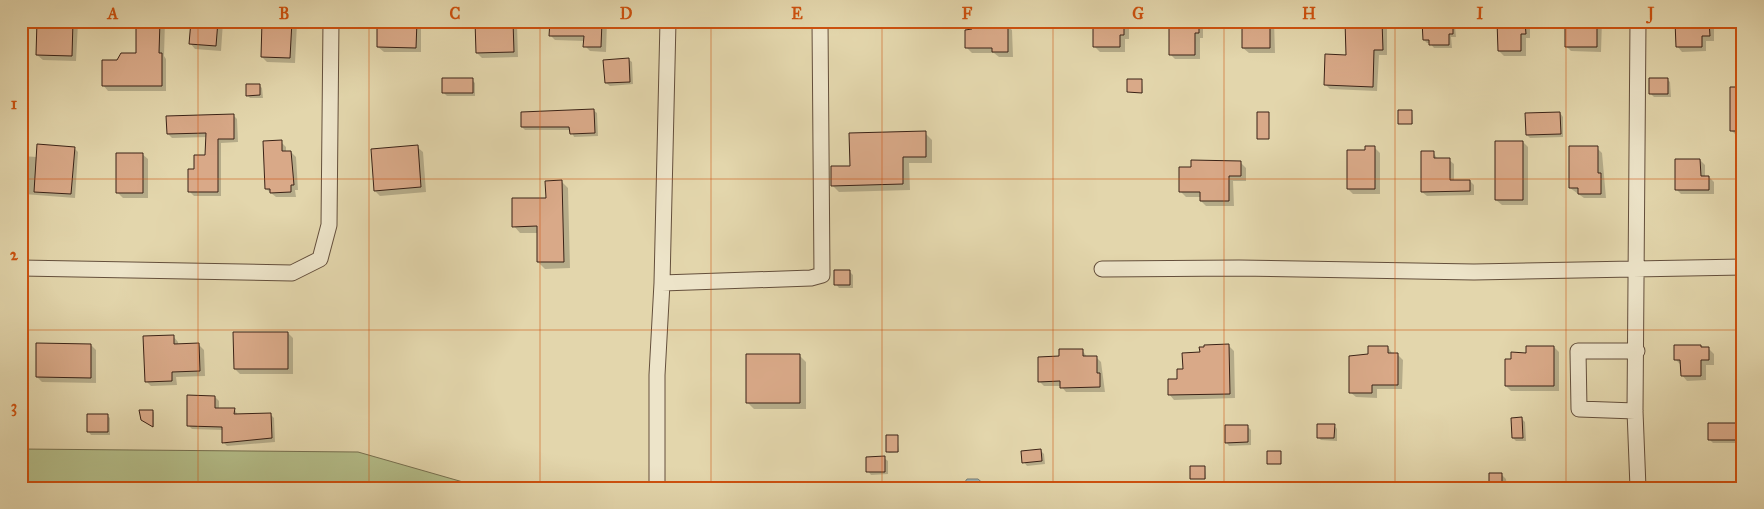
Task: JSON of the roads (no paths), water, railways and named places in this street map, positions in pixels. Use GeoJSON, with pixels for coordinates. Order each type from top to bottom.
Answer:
{"type":"FeatureCollection","features":[{"type":"Feature","properties":{"kind":"street"},"geometry":{"type":"LineString","coordinates":[[21,268],[292,273],[320,259],[329,225],[331,21]]}},
{"type":"Feature","properties":{"kind":"street"},"geometry":{"type":"LineString","coordinates":[[656,488],[657,375],[662,283],[668,21]]}},
{"type":"Feature","properties":{"kind":"street"},"geometry":{"type":"LineString","coordinates":[[662,283],[811,278],[822,275],[820,21]]}},
{"type":"Feature","properties":{"kind":"street"},"geometry":{"type":"LineString","coordinates":[[1638,21],[1637,351],[1635,411],[1638,488]]}},
{"type":"Feature","properties":{"kind":"street"},"geometry":{"type":"LineString","coordinates":[[1102,270],[1239,268],[1474,272],[1636,267],[1743,267]]}},
{"type":"Feature","properties":{"kind":"street"},"geometry":{"type":"LineString","coordinates":[[1635,411],[1579,409],[1578,351],[1637,351]]}},
{"type":"Feature","properties":{"kind":"water"},"geometry":{"type":"Polygon","coordinates":[[[967,479],[978,479],[986,486],[962,486],[967,479]]]}}]}
